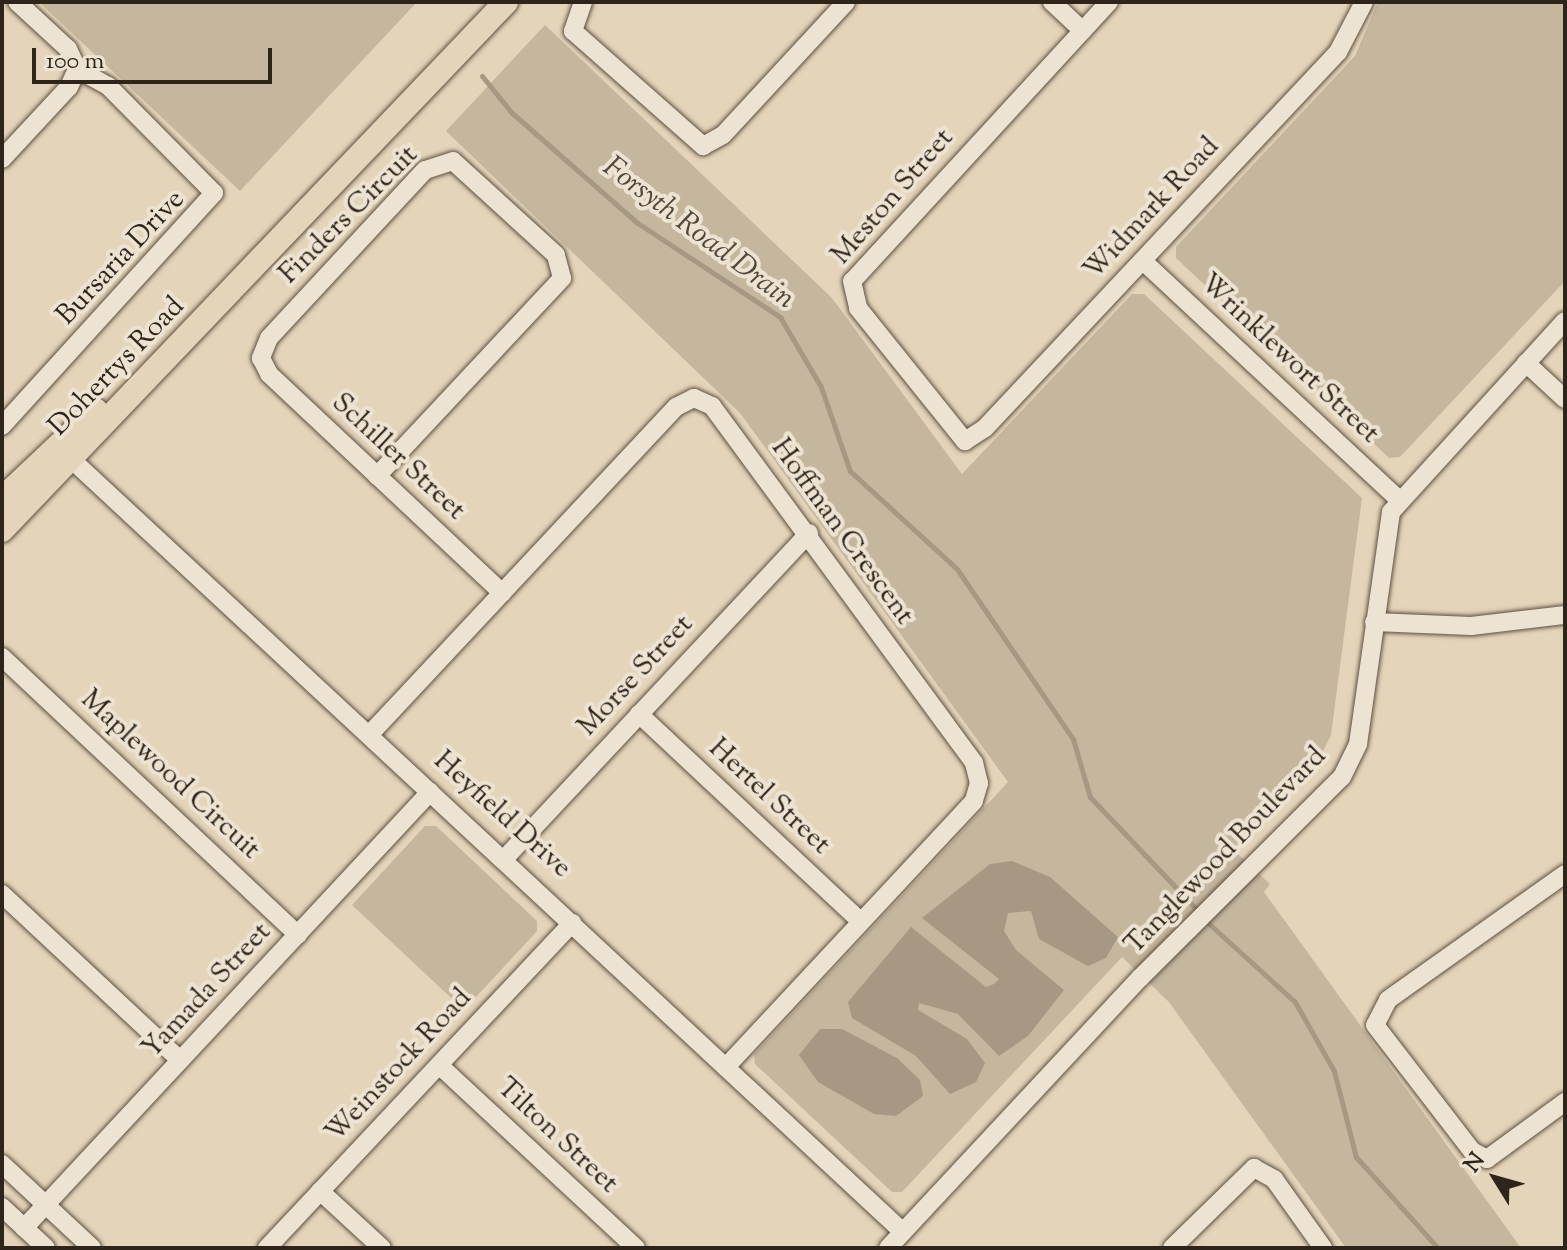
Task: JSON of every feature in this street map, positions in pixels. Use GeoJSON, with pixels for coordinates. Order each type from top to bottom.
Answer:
{"type":"FeatureCollection","features":[{"type":"Feature","properties":{"kind":"main road","name":"Dohertys Road"},"geometry":{"type":"LineString","coordinates":[[2,499],[63,453],[276,248],[506,2]]}},
{"type":"Feature","properties":{"kind":"main road","name":"Dohertys Road"},"geometry":{"type":"LineString","coordinates":[[2,530],[63,453]]}},
{"type":"Feature","properties":{"kind":"street"},"geometry":{"type":"LineString","coordinates":[[2,159],[69,87],[77,69],[68,49],[17,2]]}},
{"type":"Feature","properties":{"kind":"street"},"geometry":{"type":"LineString","coordinates":[[583,2],[573,31],[703,146],[723,135],[846,2]]}},
{"type":"Feature","properties":{"kind":"street"},"geometry":{"type":"LineString","coordinates":[[1052,2],[1083,31]]}},
{"type":"Feature","properties":{"kind":"street","name":"Meston Street"},"geometry":{"type":"LineString","coordinates":[[965,441],[858,308],[852,281],[1109,2]]}},
{"type":"Feature","properties":{"kind":"street","name":"Widmark Road"},"geometry":{"type":"LineString","coordinates":[[965,441],[985,428],[1344,45],[1364,2]]}},
{"type":"Feature","properties":{"kind":"street","name":"Bursaria Drive"},"geometry":{"type":"LineString","coordinates":[[2,426],[214,193],[108,86],[77,69]]}},
{"type":"Feature","properties":{"kind":"street","name":"Finders Circuit"},"geometry":{"type":"LineString","coordinates":[[261,358],[269,338],[435,163],[461,166],[556,255],[563,269],[558,285],[377,476]]}},
{"type":"Feature","properties":{"kind":"street","name":"Wrinklewort Street"},"geometry":{"type":"LineString","coordinates":[[1143,261],[1398,499]]}},
{"type":"Feature","properties":{"kind":"street","name":"Tanglewood Boulevard"},"geometry":{"type":"LineString","coordinates":[[888,1248],[1140,978],[1248,873],[1355,757],[1386,528],[1398,499],[1565,321]]}},
{"type":"Feature","properties":{"kind":"street","name":"Schiller Street"},"geometry":{"type":"LineString","coordinates":[[261,358],[269,374],[502,593]]}},
{"type":"Feature","properties":{"kind":"street"},"geometry":{"type":"LineString","coordinates":[[1526,363],[1565,399]]}},
{"type":"Feature","properties":{"kind":"street","name":"Hoffman Crescent"},"geometry":{"type":"LineString","coordinates":[[370,734],[686,400],[704,400],[725,420],[809,533],[979,774],[974,801],[726,1067]]}},
{"type":"Feature","properties":{"kind":"street","name":"Heyfield Drive"},"geometry":{"type":"LineString","coordinates":[[63,453],[505,858],[903,1232]]}},
{"type":"Feature","properties":{"kind":"street","name":"Morse Street"},"geometry":{"type":"LineString","coordinates":[[505,858],[809,533]]}},
{"type":"Feature","properties":{"kind":"street"},"geometry":{"type":"LineString","coordinates":[[1374,622],[1471,626],[1565,615]]}},
{"type":"Feature","properties":{"kind":"street","name":"Maplewood Circuit"},"geometry":{"type":"LineString","coordinates":[[2,657],[298,935]]}},
{"type":"Feature","properties":{"kind":"street","name":"Hertel Street"},"geometry":{"type":"LineString","coordinates":[[639,714],[860,921]]}},
{"type":"Feature","properties":{"kind":"street","name":"Yamada Street"},"geometry":{"type":"LineString","coordinates":[[24,1228],[430,792]]}},
{"type":"Feature","properties":{"kind":"street"},"geometry":{"type":"LineString","coordinates":[[1565,874],[1388,1000],[1375,1025],[1472,1151],[1487,1159],[1565,1102]]}},
{"type":"Feature","properties":{"kind":"street"},"geometry":{"type":"LineString","coordinates":[[2,894],[180,1060]]}},
{"type":"Feature","properties":{"kind":"street","name":"Weinstock Road"},"geometry":{"type":"LineString","coordinates":[[267,1248],[572,923]]}},
{"type":"Feature","properties":{"kind":"street","name":"Tilton Street"},"geometry":{"type":"LineString","coordinates":[[439,1065],[636,1248]]}},
{"type":"Feature","properties":{"kind":"street"},"geometry":{"type":"LineString","coordinates":[[2,1164],[92,1248]]}},
{"type":"Feature","properties":{"kind":"street"},"geometry":{"type":"LineString","coordinates":[[1172,1248],[1254,1168],[1274,1179],[1323,1248]]}},
{"type":"Feature","properties":{"kind":"street"},"geometry":{"type":"LineString","coordinates":[[320,1191],[382,1248]]}},
{"type":"Feature","properties":{"kind":"street"},"geometry":{"type":"LineString","coordinates":[[2,1207],[46,1248]]}},
{"type":"Feature","properties":{"kind":"shaded area"},"geometry":{"type":"Polygon","coordinates":[[[39,2],[417,2],[240,191],[39,2]]]}},
{"type":"Feature","properties":{"kind":"shaded area"},"geometry":{"type":"Polygon","coordinates":[[[1378,2],[1565,2],[1565,281],[1400,457],[1389,458],[1176,258],[1176,247],[1355,56],[1378,2]]]}},
{"type":"Feature","properties":{"kind":"shaded area"},"geometry":{"type":"Polygon","coordinates":[[[545,25],[832,298],[962,474],[1132,294],[1144,294],[1362,498],[1331,735],[1316,766],[1236,852],[1270,884],[1264,892],[1521,1248],[1346,1248],[1169,1002],[1122,957],[902,1192],[892,1192],[755,1064],[754,1054],[1008,782],[740,413],[446,131],[545,25]]]}},
{"type":"Feature","properties":{"kind":"shaded area"},"geometry":{"type":"Polygon","coordinates":[[[425,826],[436,826],[537,921],[537,931],[464,1010],[352,905],[425,826]]]}},
{"type":"Feature","properties":{"kind":"shaded area"},"geometry":{"type":"Polygon","coordinates":[[[1012,861],[1050,877],[1118,937],[1106,958],[1088,966],[1039,939],[1031,911],[1008,913],[1004,931],[1016,950],[1064,990],[1028,1036],[999,1056],[958,1014],[919,1003],[918,1010],[967,1039],[985,1063],[976,1082],[950,1094],[916,1056],[852,1018],[848,1002],[911,927],[986,987],[994,984],[999,979],[922,918],[990,864],[1012,861]]]}},
{"type":"Feature","properties":{"kind":"shaded area"},"geometry":{"type":"Polygon","coordinates":[[[820,1029],[842,1029],[897,1058],[920,1080],[923,1096],[896,1116],[874,1114],[818,1082],[799,1055],[820,1029]]]}},
{"type":"Feature","properties":{"kind":"waterway","name":"Forsyth Road Drain"},"geometry":{"type":"LineString","coordinates":[[482,76],[511,112],[636,222],[780,317],[821,387],[850,471],[957,569],[1073,739],[1090,797],[1200,913]]}},
{"type":"Feature","properties":{"kind":"waterway","name":"Forsyth Road Drain"},"geometry":{"type":"LineString","coordinates":[[1206,921],[1295,1002],[1334,1071],[1356,1157],[1438,1248]]}}]}
